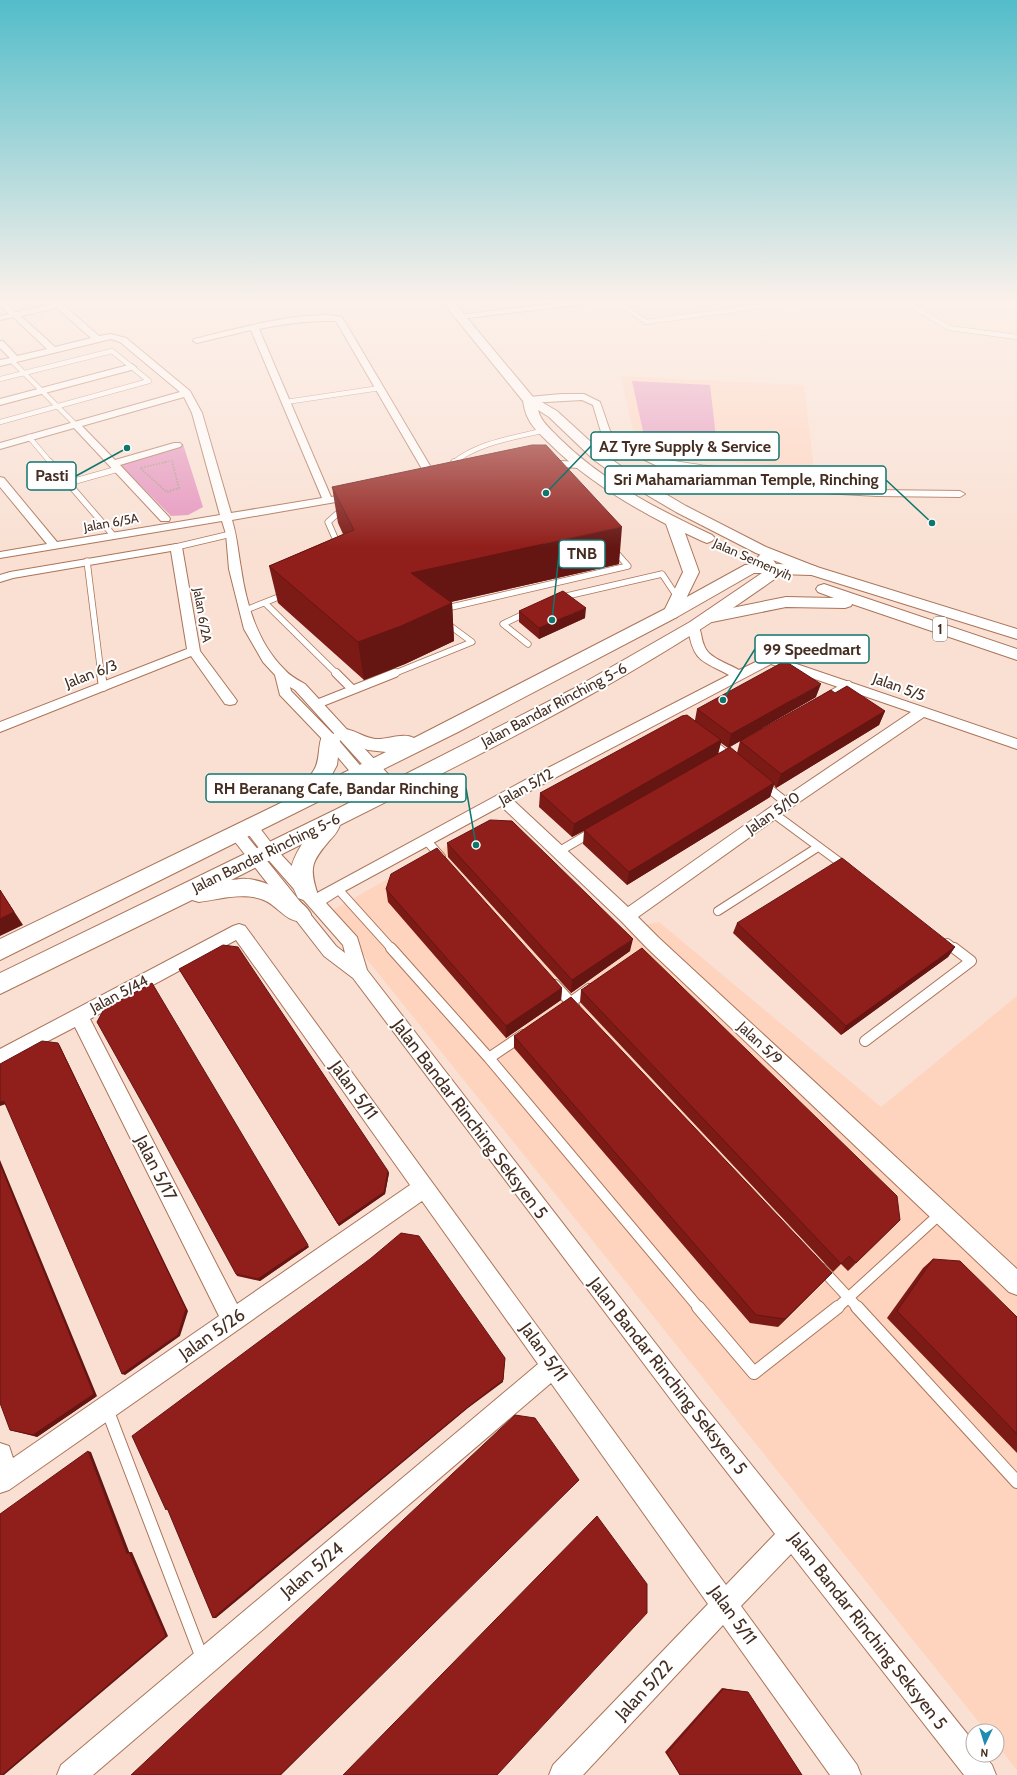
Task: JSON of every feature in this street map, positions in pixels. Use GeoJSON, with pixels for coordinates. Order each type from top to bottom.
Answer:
{"type":"FeatureCollection","features":[{"type":"Feature","properties":{"kind":"main road","name":"Jalan Semenyih"},"geometry":{"type":"LineString","coordinates":[[514,383],[528,400],[553,414],[599,457],[630,478],[682,509],[761,550],[811,570],[1017,634]]}},
{"type":"Feature","properties":{"kind":"main road","name":"Jalan Semenyih"},"geometry":{"type":"LineString","coordinates":[[528,400],[534,419],[567,454],[580,465],[631,498],[673,522],[769,567],[863,603],[1017,655]]}},
{"type":"Feature","properties":{"kind":"main road"},"geometry":{"type":"LineString","coordinates":[[673,522],[691,572],[674,606]]}},
{"type":"Feature","properties":{"kind":"main road"},"geometry":{"type":"LineString","coordinates":[[761,550],[769,567]]}},
{"type":"Feature","properties":{"kind":"main road","name":"Jalan Bandar Rinching 5-6"},"geometry":{"type":"LineString","coordinates":[[0,984],[338,818],[554,707],[694,629],[770,576],[769,567]]}},
{"type":"Feature","properties":{"kind":"main road","name":"Jalan Bandar Rinching 5-6"},"geometry":{"type":"LineString","coordinates":[[0,950],[433,737],[674,606],[751,568],[769,567],[811,570]]}},
{"type":"Feature","properties":{"kind":"main road"},"geometry":{"type":"LineString","coordinates":[[712,617],[786,602],[863,603]]}},
{"type":"Feature","properties":{"kind":"main road"},"geometry":{"type":"LineString","coordinates":[[294,805],[322,778],[337,737],[381,747],[433,737]]}},
{"type":"Feature","properties":{"kind":"main road"},"geometry":{"type":"LineString","coordinates":[[170,900],[220,890],[247,887],[307,903],[301,877],[303,862],[310,850],[338,818]]}},
{"type":"Feature","properties":{"kind":"street"},"geometry":{"type":"LineString","coordinates":[[0,402],[73,383]]}},
{"type":"Feature","properties":{"kind":"street"},"geometry":{"type":"LineString","coordinates":[[156,402],[172,390],[173,383]]}},
{"type":"Feature","properties":{"kind":"street"},"geometry":{"type":"LineString","coordinates":[[175,383],[187,393],[194,408],[231,534],[235,569],[250,629],[268,659],[280,674],[300,687],[317,704],[337,737]]}},
{"type":"Feature","properties":{"kind":"street"},"geometry":{"type":"LineString","coordinates":[[278,383],[328,501]]}},
{"type":"Feature","properties":{"kind":"street"},"geometry":{"type":"LineString","coordinates":[[377,383],[430,482],[450,477]]}},
{"type":"Feature","properties":{"kind":"street"},"geometry":{"type":"LineString","coordinates":[[0,446],[187,393]]}},
{"type":"Feature","properties":{"kind":"street"},"geometry":{"type":"LineString","coordinates":[[528,400],[561,397],[584,397],[597,404],[606,432],[621,445],[645,458],[688,477],[769,487],[877,493],[960,494]]}},
{"type":"Feature","properties":{"kind":"street"},"geometry":{"type":"LineString","coordinates":[[156,402],[183,402],[194,408]]}},
{"type":"Feature","properties":{"kind":"street"},"geometry":{"type":"LineString","coordinates":[[75,424],[166,519]]}},
{"type":"Feature","properties":{"kind":"street"},"geometry":{"type":"LineString","coordinates":[[116,466],[177,445]]}},
{"type":"Feature","properties":{"kind":"street"},"geometry":{"type":"LineString","coordinates":[[567,454],[536,467],[562,464],[580,465]]}},
{"type":"Feature","properties":{"kind":"street"},"geometry":{"type":"LineString","coordinates":[[0,480],[54,545]]}},
{"type":"Feature","properties":{"kind":"street"},"geometry":{"type":"LineString","coordinates":[[197,521],[210,514],[220,494]]}},
{"type":"Feature","properties":{"kind":"street","name":"Jalan 6/5A"},"geometry":{"type":"LineString","coordinates":[[0,555],[226,516],[366,494]]}},
{"type":"Feature","properties":{"kind":"street"},"geometry":{"type":"LineString","coordinates":[[197,521],[222,526],[231,534]]}},
{"type":"Feature","properties":{"kind":"street"},"geometry":{"type":"LineString","coordinates":[[0,579],[10,575],[87,561],[176,547]]}},
{"type":"Feature","properties":{"kind":"street","name":"Jalan 6/2A"},"geometry":{"type":"LineString","coordinates":[[176,547],[194,651],[230,701]]}},
{"type":"Feature","properties":{"kind":"street"},"geometry":{"type":"LineString","coordinates":[[694,629],[697,644],[702,655],[738,675]]}},
{"type":"Feature","properties":{"kind":"street","name":"Jalan 6/3"},"geometry":{"type":"LineString","coordinates":[[0,727],[194,651]]}},
{"type":"Feature","properties":{"kind":"street","name":"Jalan 5/12"},"geometry":{"type":"LineString","coordinates":[[307,903],[673,713],[738,675],[770,659]]}},
{"type":"Feature","properties":{"kind":"street","name":"Jalan 5/5"},"geometry":{"type":"LineString","coordinates":[[770,659],[1017,744]]}},
{"type":"Feature","properties":{"kind":"street"},"geometry":{"type":"LineString","coordinates":[[280,674],[285,692],[337,737],[387,793]]}},
{"type":"Feature","properties":{"kind":"street","name":"Jalan 5/10"},"geometry":{"type":"LineString","coordinates":[[627,916],[787,803],[922,712]]}},
{"type":"Feature","properties":{"kind":"street","name":"Jalan 5/9"},"geometry":{"type":"LineString","coordinates":[[504,800],[627,916],[650,946],[941,1212],[1017,1284]]}},
{"type":"Feature","properties":{"kind":"street"},"geometry":{"type":"LineString","coordinates":[[244,830],[263,855],[307,903]]}},
{"type":"Feature","properties":{"kind":"street"},"geometry":{"type":"LineString","coordinates":[[263,855],[307,903]]}},
{"type":"Feature","properties":{"kind":"street","name":"Jalan Bandar Rinching Seksyen 5"},"geometry":{"type":"LineString","coordinates":[[307,903],[330,951],[359,973],[689,1405],[982,1775]]}},
{"type":"Feature","properties":{"kind":"street","name":"Jalan 5/44"},"geometry":{"type":"LineString","coordinates":[[0,1058],[239,931]]}},
{"type":"Feature","properties":{"kind":"street","name":"Jalan 5/11"},"geometry":{"type":"LineString","coordinates":[[239,931],[848,1775]]}},
{"type":"Feature","properties":{"kind":"street","name":"Jalan 5/17"},"geometry":{"type":"LineString","coordinates":[[79,1016],[233,1320]]}},
{"type":"Feature","properties":{"kind":"street","name":"Jalan 5/26"},"geometry":{"type":"LineString","coordinates":[[2,1471],[106,1407],[424,1188]]}},
{"type":"Feature","properties":{"kind":"street","name":"Jalan 5/24"},"geometry":{"type":"LineString","coordinates":[[72,1775],[553,1366]]}},
{"type":"Feature","properties":{"kind":"street","name":"Jalan 5/22"},"geometry":{"type":"LineString","coordinates":[[564,1775],[792,1534]]}},
{"type":"Feature","properties":{"kind":"lane"},"geometry":{"type":"LineString","coordinates":[[34,383],[75,424]]}},
{"type":"Feature","properties":{"kind":"lane"},"geometry":{"type":"LineString","coordinates":[[0,422],[143,383]]}},
{"type":"Feature","properties":{"kind":"lane"},"geometry":{"type":"LineString","coordinates":[[286,402],[380,388]]}},
{"type":"Feature","properties":{"kind":"lane"},"geometry":{"type":"LineString","coordinates":[[450,477],[449,465],[464,454],[545,430]]}},
{"type":"Feature","properties":{"kind":"lane"},"geometry":{"type":"LineString","coordinates":[[29,437],[112,535]]}},
{"type":"Feature","properties":{"kind":"lane"},"geometry":{"type":"LineString","coordinates":[[68,483],[116,466]]}},
{"type":"Feature","properties":{"kind":"lane"},"geometry":{"type":"LineString","coordinates":[[341,550],[328,522],[337,514],[353,512]]}},
{"type":"Feature","properties":{"kind":"lane"},"geometry":{"type":"LineString","coordinates":[[176,547],[231,534]]}},
{"type":"Feature","properties":{"kind":"lane"},"geometry":{"type":"LineString","coordinates":[[317,704],[472,642],[438,613],[628,566],[608,544]]}},
{"type":"Feature","properties":{"kind":"lane"},"geometry":{"type":"LineString","coordinates":[[87,561],[102,687]]}},
{"type":"Feature","properties":{"kind":"lane"},"geometry":{"type":"LineString","coordinates":[[554,600],[561,597],[662,574],[674,606]]}},
{"type":"Feature","properties":{"kind":"lane"},"geometry":{"type":"LineString","coordinates":[[246,610],[266,604],[291,592]]}},
{"type":"Feature","properties":{"kind":"lane"},"geometry":{"type":"LineString","coordinates":[[266,604],[352,689]]}},
{"type":"Feature","properties":{"kind":"lane"},"geometry":{"type":"LineString","coordinates":[[528,644],[503,624],[535,609]]}},
{"type":"Feature","properties":{"kind":"lane"},"geometry":{"type":"LineString","coordinates":[[821,701],[848,685]]}},
{"type":"Feature","properties":{"kind":"lane"},"geometry":{"type":"LineString","coordinates":[[705,737],[740,764]]}},
{"type":"Feature","properties":{"kind":"lane"},"geometry":{"type":"LineString","coordinates":[[757,779],[787,803]]}},
{"type":"Feature","properties":{"kind":"lane"},"geometry":{"type":"LineString","coordinates":[[773,813],[850,871]]}},
{"type":"Feature","properties":{"kind":"lane"},"geometry":{"type":"LineString","coordinates":[[558,852],[599,829]]}},
{"type":"Feature","properties":{"kind":"lane"},"geometry":{"type":"LineString","coordinates":[[426,841],[447,864]]}},
{"type":"Feature","properties":{"kind":"lane"},"geometry":{"type":"LineString","coordinates":[[718,910],[818,847]]}},
{"type":"Feature","properties":{"kind":"lane"},"geometry":{"type":"LineString","coordinates":[[337,888],[489,1058],[754,1372],[849,1298],[941,1212]]}},
{"type":"Feature","properties":{"kind":"lane"},"geometry":{"type":"LineString","coordinates":[[865,1041],[971,961],[939,937]]}},
{"type":"Feature","properties":{"kind":"lane"},"geometry":{"type":"LineString","coordinates":[[550,979],[582,1014]]}},
{"type":"Feature","properties":{"kind":"lane"},"geometry":{"type":"LineString","coordinates":[[558,1011],[596,984]]}},
{"type":"Feature","properties":{"kind":"lane"},"geometry":{"type":"LineString","coordinates":[[489,1058],[533,1028]]}},
{"type":"Feature","properties":{"kind":"lane"},"geometry":{"type":"LineString","coordinates":[[816,1263],[1017,1482]]}},
{"type":"Feature","properties":{"kind":"lane"},"geometry":{"type":"LineString","coordinates":[[106,1407],[204,1662]]}},
{"type":"Feature","properties":{"kind":"path"},"geometry":{"type":"LineString","coordinates":[[172,460],[179,488],[167,492],[161,487],[140,468],[172,460]]}},
{"type":"Feature","properties":{"kind":"shaded area"},"geometry":{"type":"Polygon","coordinates":[[[622,383],[760,383],[804,385],[814,468],[668,458],[637,449],[622,383]]]}},
{"type":"Feature","properties":{"kind":"shaded area"},"geometry":{"type":"Polygon","coordinates":[[[632,383],[710,385],[718,455],[668,452],[646,445],[632,383]]]}},
{"type":"Feature","properties":{"kind":"shaded area"},"geometry":{"type":"Polygon","coordinates":[[[183,444],[203,507],[188,515],[171,516],[118,463],[183,444]]]}},
{"type":"Feature","properties":{"kind":"shaded area"},"geometry":{"type":"Polygon","coordinates":[[[496,818],[615,931],[659,922],[881,1107],[1017,996],[1017,1770],[1005,1755],[1005,1723],[980,1723],[329,912],[496,818]]]}},
{"type":"Feature","properties":{"kind":"building"},"geometry":{"type":"Polygon","coordinates":[[[532,445],[546,445],[622,527],[411,573],[452,603],[401,626],[358,642],[269,566],[354,530],[332,487],[532,445]]]}},
{"type":"Feature","properties":{"kind":"building"},"geometry":{"type":"Polygon","coordinates":[[[563,591],[586,608],[539,628],[519,611],[563,591]]]}},
{"type":"Feature","properties":{"kind":"building"},"geometry":{"type":"Polygon","coordinates":[[[785,661],[821,684],[731,734],[697,709],[785,661]]]}},
{"type":"Feature","properties":{"kind":"building"},"geometry":{"type":"Polygon","coordinates":[[[847,686],[885,711],[781,774],[740,741],[831,690],[835,693],[847,686]]]}},
{"type":"Feature","properties":{"kind":"building"},"geometry":{"type":"Polygon","coordinates":[[[687,715],[721,740],[574,824],[540,793],[682,716],[687,715]]]}},
{"type":"Feature","properties":{"kind":"building"},"geometry":{"type":"Polygon","coordinates":[[[730,747],[774,783],[629,872],[584,830],[730,747]]]}},
{"type":"Feature","properties":{"kind":"building"},"geometry":{"type":"Polygon","coordinates":[[[490,820],[512,821],[633,939],[572,980],[447,843],[490,820]]]}},
{"type":"Feature","properties":{"kind":"building"},"geometry":{"type":"Polygon","coordinates":[[[437,848],[562,988],[506,1026],[386,889],[391,874],[437,848]]]}},
{"type":"Feature","properties":{"kind":"building"},"geometry":{"type":"Polygon","coordinates":[[[842,858],[955,947],[846,1026],[737,923],[842,858]]]}},
{"type":"Feature","properties":{"kind":"building"},"geometry":{"type":"Polygon","coordinates":[[[0,890],[14,912],[0,919],[0,890]]]}},
{"type":"Feature","properties":{"kind":"building"},"geometry":{"type":"Polygon","coordinates":[[[223,945],[238,947],[388,1171],[384,1192],[338,1224],[179,969],[223,945]]]}},
{"type":"Feature","properties":{"kind":"building"},"geometry":{"type":"Polygon","coordinates":[[[642,948],[897,1196],[900,1220],[856,1263],[849,1256],[841,1264],[581,990],[642,948]]]}},
{"type":"Feature","properties":{"kind":"building"},"geometry":{"type":"Polygon","coordinates":[[[152,983],[308,1245],[258,1279],[236,1274],[97,1022],[104,1009],[152,983]]]}},
{"type":"Feature","properties":{"kind":"building"},"geometry":{"type":"Polygon","coordinates":[[[571,997],[832,1273],[785,1319],[756,1315],[514,1036],[571,997]]]}},
{"type":"Feature","properties":{"kind":"building"},"geometry":{"type":"Polygon","coordinates":[[[42,1041],[58,1043],[186,1309],[178,1335],[122,1374],[4,1101],[0,1102],[0,1064],[42,1041]]]}},
{"type":"Feature","properties":{"kind":"building"},"geometry":{"type":"Polygon","coordinates":[[[0,1164],[94,1394],[33,1435],[10,1430],[0,1403],[0,1164]]]}},
{"type":"Feature","properties":{"kind":"building"},"geometry":{"type":"Polygon","coordinates":[[[401,1233],[419,1236],[505,1358],[503,1380],[468,1407],[213,1618],[167,1508],[166,1510],[132,1436],[370,1259],[401,1233]]]}},
{"type":"Feature","properties":{"kind":"building"},"geometry":{"type":"Polygon","coordinates":[[[933,1259],[960,1261],[1017,1317],[1017,1434],[897,1311],[933,1259]]]}},
{"type":"Feature","properties":{"kind":"building"},"geometry":{"type":"Polygon","coordinates":[[[515,1415],[535,1418],[579,1480],[280,1775],[131,1775],[515,1415]]]}},
{"type":"Feature","properties":{"kind":"building"},"geometry":{"type":"Polygon","coordinates":[[[88,1451],[127,1554],[129,1552],[166,1636],[2,1775],[0,1775],[0,1514],[88,1451]]]}},
{"type":"Feature","properties":{"kind":"building"},"geometry":{"type":"Polygon","coordinates":[[[597,1516],[647,1584],[647,1613],[497,1775],[343,1775],[597,1516]]]}},
{"type":"Feature","properties":{"kind":"building"},"geometry":{"type":"Polygon","coordinates":[[[723,1689],[748,1692],[802,1775],[680,1775],[667,1753],[723,1689]]]}},
{"type":"Feature","properties":{"kind":"place","name":"Pasti"},"geometry":{"type":"Point","coordinates":[127,448]}},
{"type":"Feature","properties":{"kind":"place","name":"AZ Tyre Supply & Service"},"geometry":{"type":"Point","coordinates":[546,493]}},
{"type":"Feature","properties":{"kind":"place","name":"Sri Mahamariamman Temple, Rinching"},"geometry":{"type":"Point","coordinates":[932,523]}},
{"type":"Feature","properties":{"kind":"place","name":"TNB"},"geometry":{"type":"Point","coordinates":[552,620]}},
{"type":"Feature","properties":{"kind":"place","name":"99 Speedmart"},"geometry":{"type":"Point","coordinates":[723,700]}},
{"type":"Feature","properties":{"kind":"place","name":"RH Beranang Cafe, Bandar Rinching"},"geometry":{"type":"Point","coordinates":[476,845]}}]}
